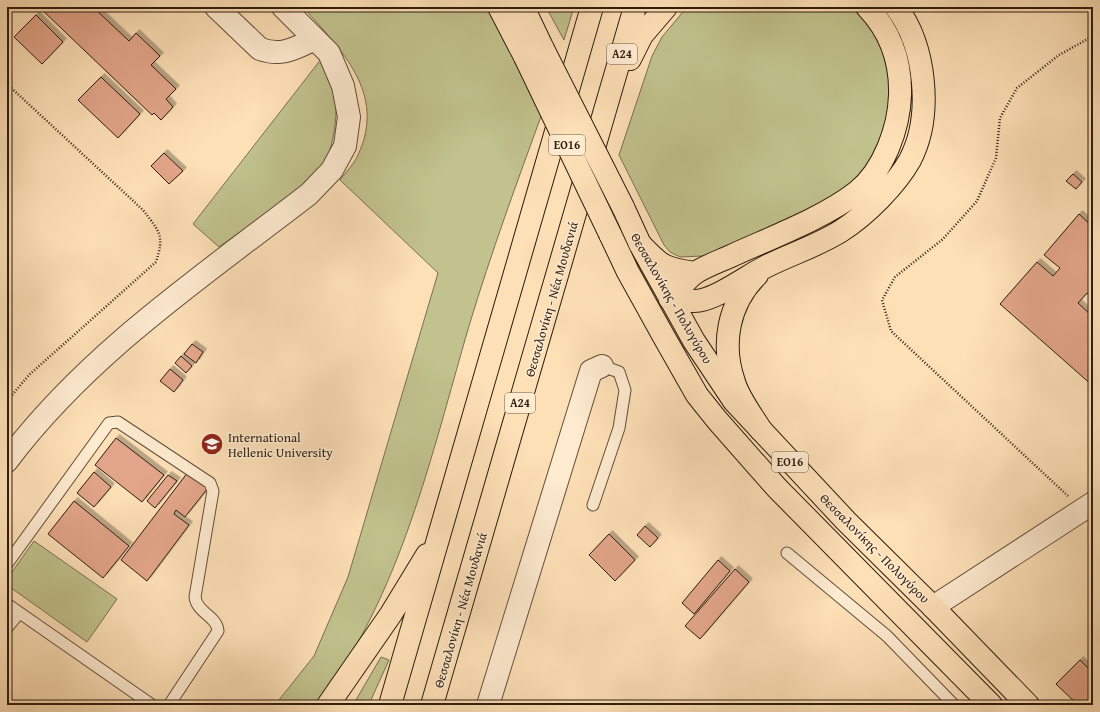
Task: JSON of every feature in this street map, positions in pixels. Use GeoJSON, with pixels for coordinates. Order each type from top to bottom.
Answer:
{"type":"FeatureCollection","features":[{"type":"Feature","properties":{"kind":"main road","name":"Θεσσαλονίκης - Πολυγύρου"},"geometry":{"type":"LineString","coordinates":[[500,7],[534,53],[623,207],[640,244],[694,341],[734,400],[846,521],[933,607],[1028,705]]}},
{"type":"Feature","properties":{"kind":"main road","name":"Θεσσαλονίκης - Πολυγύρου"},"geometry":{"type":"LineString","coordinates":[[523,7],[534,53],[610,234],[628,272],[697,395],[777,488],[991,705]]}},
{"type":"Feature","properties":{"kind":"main road"},"geometry":{"type":"LineString","coordinates":[[390,705],[442,530],[592,7]]}},
{"type":"Feature","properties":{"kind":"main road","name":"Θεσσαλονίκη - Νέα Μουδανιά"},"geometry":{"type":"LineString","coordinates":[[432,705],[635,7]]}},
{"type":"Feature","properties":{"kind":"main road"},"geometry":{"type":"LineString","coordinates":[[608,101],[642,35],[666,7]]}},
{"type":"Feature","properties":{"kind":"main road"},"geometry":{"type":"LineString","coordinates":[[664,337],[670,299],[695,273],[837,207],[858,191],[879,165],[896,126],[900,106],[900,85],[897,58],[887,32],[867,7]]}},
{"type":"Feature","properties":{"kind":"main road"},"geometry":{"type":"LineString","coordinates":[[628,272],[647,287],[670,299],[696,302],[719,294],[766,266],[841,231],[882,197],[897,179],[910,159],[918,137],[924,84],[920,60],[912,36],[896,7]]}},
{"type":"Feature","properties":{"kind":"main road"},"geometry":{"type":"LineString","coordinates":[[640,244],[659,264],[666,268],[695,273]]}},
{"type":"Feature","properties":{"kind":"main road"},"geometry":{"type":"LineString","coordinates":[[761,430],[734,384],[727,358],[728,332],[734,307],[748,284],[766,266]]}},
{"type":"Feature","properties":{"kind":"main road"},"geometry":{"type":"LineString","coordinates":[[328,705],[391,614],[442,530]]}},
{"type":"Feature","properties":{"kind":"street"},"geometry":{"type":"LineString","coordinates":[[216,7],[260,49],[269,52],[279,54],[315,39]]}},
{"type":"Feature","properties":{"kind":"street"},"geometry":{"type":"LineString","coordinates":[[7,461],[30,431],[69,389],[124,338],[309,194],[332,170],[345,146],[349,116],[343,86],[329,53],[283,7]]}},
{"type":"Feature","properties":{"kind":"street"},"geometry":{"type":"LineString","coordinates":[[488,705],[591,371],[602,366]]}},
{"type":"Feature","properties":{"kind":"street"},"geometry":{"type":"LineString","coordinates":[[933,607],[1088,506]]}},
{"type":"Feature","properties":{"kind":"street"},"geometry":{"type":"LineString","coordinates":[[970,684],[973,705]]}},
{"type":"Feature","properties":{"kind":"lane"},"geometry":{"type":"LineString","coordinates":[[593,505],[620,428],[625,390],[619,372],[602,366]]}},
{"type":"Feature","properties":{"kind":"lane"},"geometry":{"type":"LineString","coordinates":[[7,564],[109,423],[118,422],[210,483],[213,491],[195,597],[199,609],[216,623],[218,630],[169,705]]}},
{"type":"Feature","properties":{"kind":"lane"},"geometry":{"type":"LineString","coordinates":[[788,553],[887,636],[954,705]]}},
{"type":"Feature","properties":{"kind":"lane"},"geometry":{"type":"LineString","coordinates":[[7,604],[152,705]]}},
{"type":"Feature","properties":{"kind":"lane"},"geometry":{"type":"LineString","coordinates":[[7,628],[19,613]]}},
{"type":"Feature","properties":{"kind":"path"},"geometry":{"type":"LineString","coordinates":[[1088,506],[891,331],[882,300],[895,277],[943,239],[976,201],[996,158],[1000,118],[1017,88],[1059,55],[1093,36]]}},
{"type":"Feature","properties":{"kind":"path"},"geometry":{"type":"LineString","coordinates":[[7,84],[143,210],[159,232],[161,247],[156,262],[29,375],[7,401]]}},
{"type":"Feature","properties":{"kind":"green space"},"geometry":{"type":"Polygon","coordinates":[[[303,7],[493,7],[543,111],[486,272],[441,425],[410,523],[392,571],[371,618],[346,662],[317,705],[275,705],[314,656],[348,577],[438,273],[340,180],[358,155],[366,133],[367,112],[363,92],[356,74],[345,56],[303,7]]]}},
{"type":"Feature","properties":{"kind":"green space"},"geometry":{"type":"Polygon","coordinates":[[[546,7],[574,7],[564,40],[546,7]]]}},
{"type":"Feature","properties":{"kind":"green space"},"geometry":{"type":"Polygon","coordinates":[[[687,7],[863,7],[893,53],[889,143],[837,198],[716,252],[703,256],[680,257],[670,252],[664,245],[619,155],[652,56],[662,37],[687,7]]]}},
{"type":"Feature","properties":{"kind":"green space"},"geometry":{"type":"Polygon","coordinates":[[[322,58],[336,105],[333,137],[330,151],[325,161],[304,184],[290,196],[219,247],[193,224],[322,58]]]}},
{"type":"Feature","properties":{"kind":"green space"},"geometry":{"type":"Polygon","coordinates":[[[34,541],[117,599],[87,642],[7,585],[7,579],[34,541]]]}},
{"type":"Feature","properties":{"kind":"green space"},"geometry":{"type":"Polygon","coordinates":[[[381,657],[389,660],[370,702],[368,705],[353,705],[381,657]]]}},
{"type":"Feature","properties":{"kind":"building"},"geometry":{"type":"Polygon","coordinates":[[[39,7],[93,7],[129,41],[136,33],[160,56],[151,65],[176,89],[166,99],[173,107],[161,120],[154,113],[152,115],[39,7]]]}},
{"type":"Feature","properties":{"kind":"building"},"geometry":{"type":"Polygon","coordinates":[[[36,15],[63,42],[42,64],[14,37],[36,15]]]}},
{"type":"Feature","properties":{"kind":"building"},"geometry":{"type":"Polygon","coordinates":[[[101,77],[140,114],[118,138],[78,100],[101,77]]]}},
{"type":"Feature","properties":{"kind":"building"},"geometry":{"type":"Polygon","coordinates":[[[164,153],[183,171],[169,184],[151,166],[164,153]]]}},
{"type":"Feature","properties":{"kind":"building"},"geometry":{"type":"Polygon","coordinates":[[[1073,174],[1082,182],[1076,189],[1066,181],[1073,174]]]}},
{"type":"Feature","properties":{"kind":"building"},"geometry":{"type":"Polygon","coordinates":[[[1079,214],[1093,227],[1093,298],[1087,293],[1078,303],[1093,317],[1093,386],[1000,304],[1037,262],[1053,276],[1060,268],[1044,255],[1079,214]]]}},
{"type":"Feature","properties":{"kind":"building"},"geometry":{"type":"Polygon","coordinates":[[[192,344],[203,352],[196,363],[184,354],[192,344]]]}},
{"type":"Feature","properties":{"kind":"building"},"geometry":{"type":"Polygon","coordinates":[[[181,356],[192,366],[186,373],[175,363],[181,356]]]}},
{"type":"Feature","properties":{"kind":"building"},"geometry":{"type":"Polygon","coordinates":[[[170,369],[183,380],[174,392],[160,381],[170,369]]]}},
{"type":"Feature","properties":{"kind":"building"},"geometry":{"type":"Polygon","coordinates":[[[116,438],[164,475],[142,502],[95,465],[116,438]]]}},
{"type":"Feature","properties":{"kind":"building"},"geometry":{"type":"Polygon","coordinates":[[[94,472],[111,487],[94,507],[77,493],[94,472]]]}},
{"type":"Feature","properties":{"kind":"building"},"geometry":{"type":"Polygon","coordinates":[[[188,472],[208,488],[185,517],[176,510],[174,514],[189,525],[147,581],[121,560],[188,472]]]}},
{"type":"Feature","properties":{"kind":"building"},"geometry":{"type":"Polygon","coordinates":[[[168,475],[177,481],[155,508],[147,501],[168,475]]]}},
{"type":"Feature","properties":{"kind":"building"},"geometry":{"type":"Polygon","coordinates":[[[74,501],[129,546],[103,578],[48,534],[74,501]]]}},
{"type":"Feature","properties":{"kind":"building"},"geometry":{"type":"Polygon","coordinates":[[[645,526],[658,538],[650,547],[637,535],[645,526]]]}},
{"type":"Feature","properties":{"kind":"building"},"geometry":{"type":"Polygon","coordinates":[[[609,534],[635,560],[615,581],[589,555],[609,534]]]}},
{"type":"Feature","properties":{"kind":"building"},"geometry":{"type":"Polygon","coordinates":[[[718,560],[730,571],[694,614],[682,603],[718,560]]]}},
{"type":"Feature","properties":{"kind":"building"},"geometry":{"type":"Polygon","coordinates":[[[735,569],[749,582],[700,639],[685,626],[735,569]]]}},
{"type":"Feature","properties":{"kind":"building"},"geometry":{"type":"Polygon","coordinates":[[[1080,660],[1093,673],[1093,705],[1078,705],[1056,684],[1080,660]]]}},
{"type":"Feature","properties":{"kind":"place","name":"International Hellenic University"},"geometry":{"type":"Point","coordinates":[212,444]}}]}
